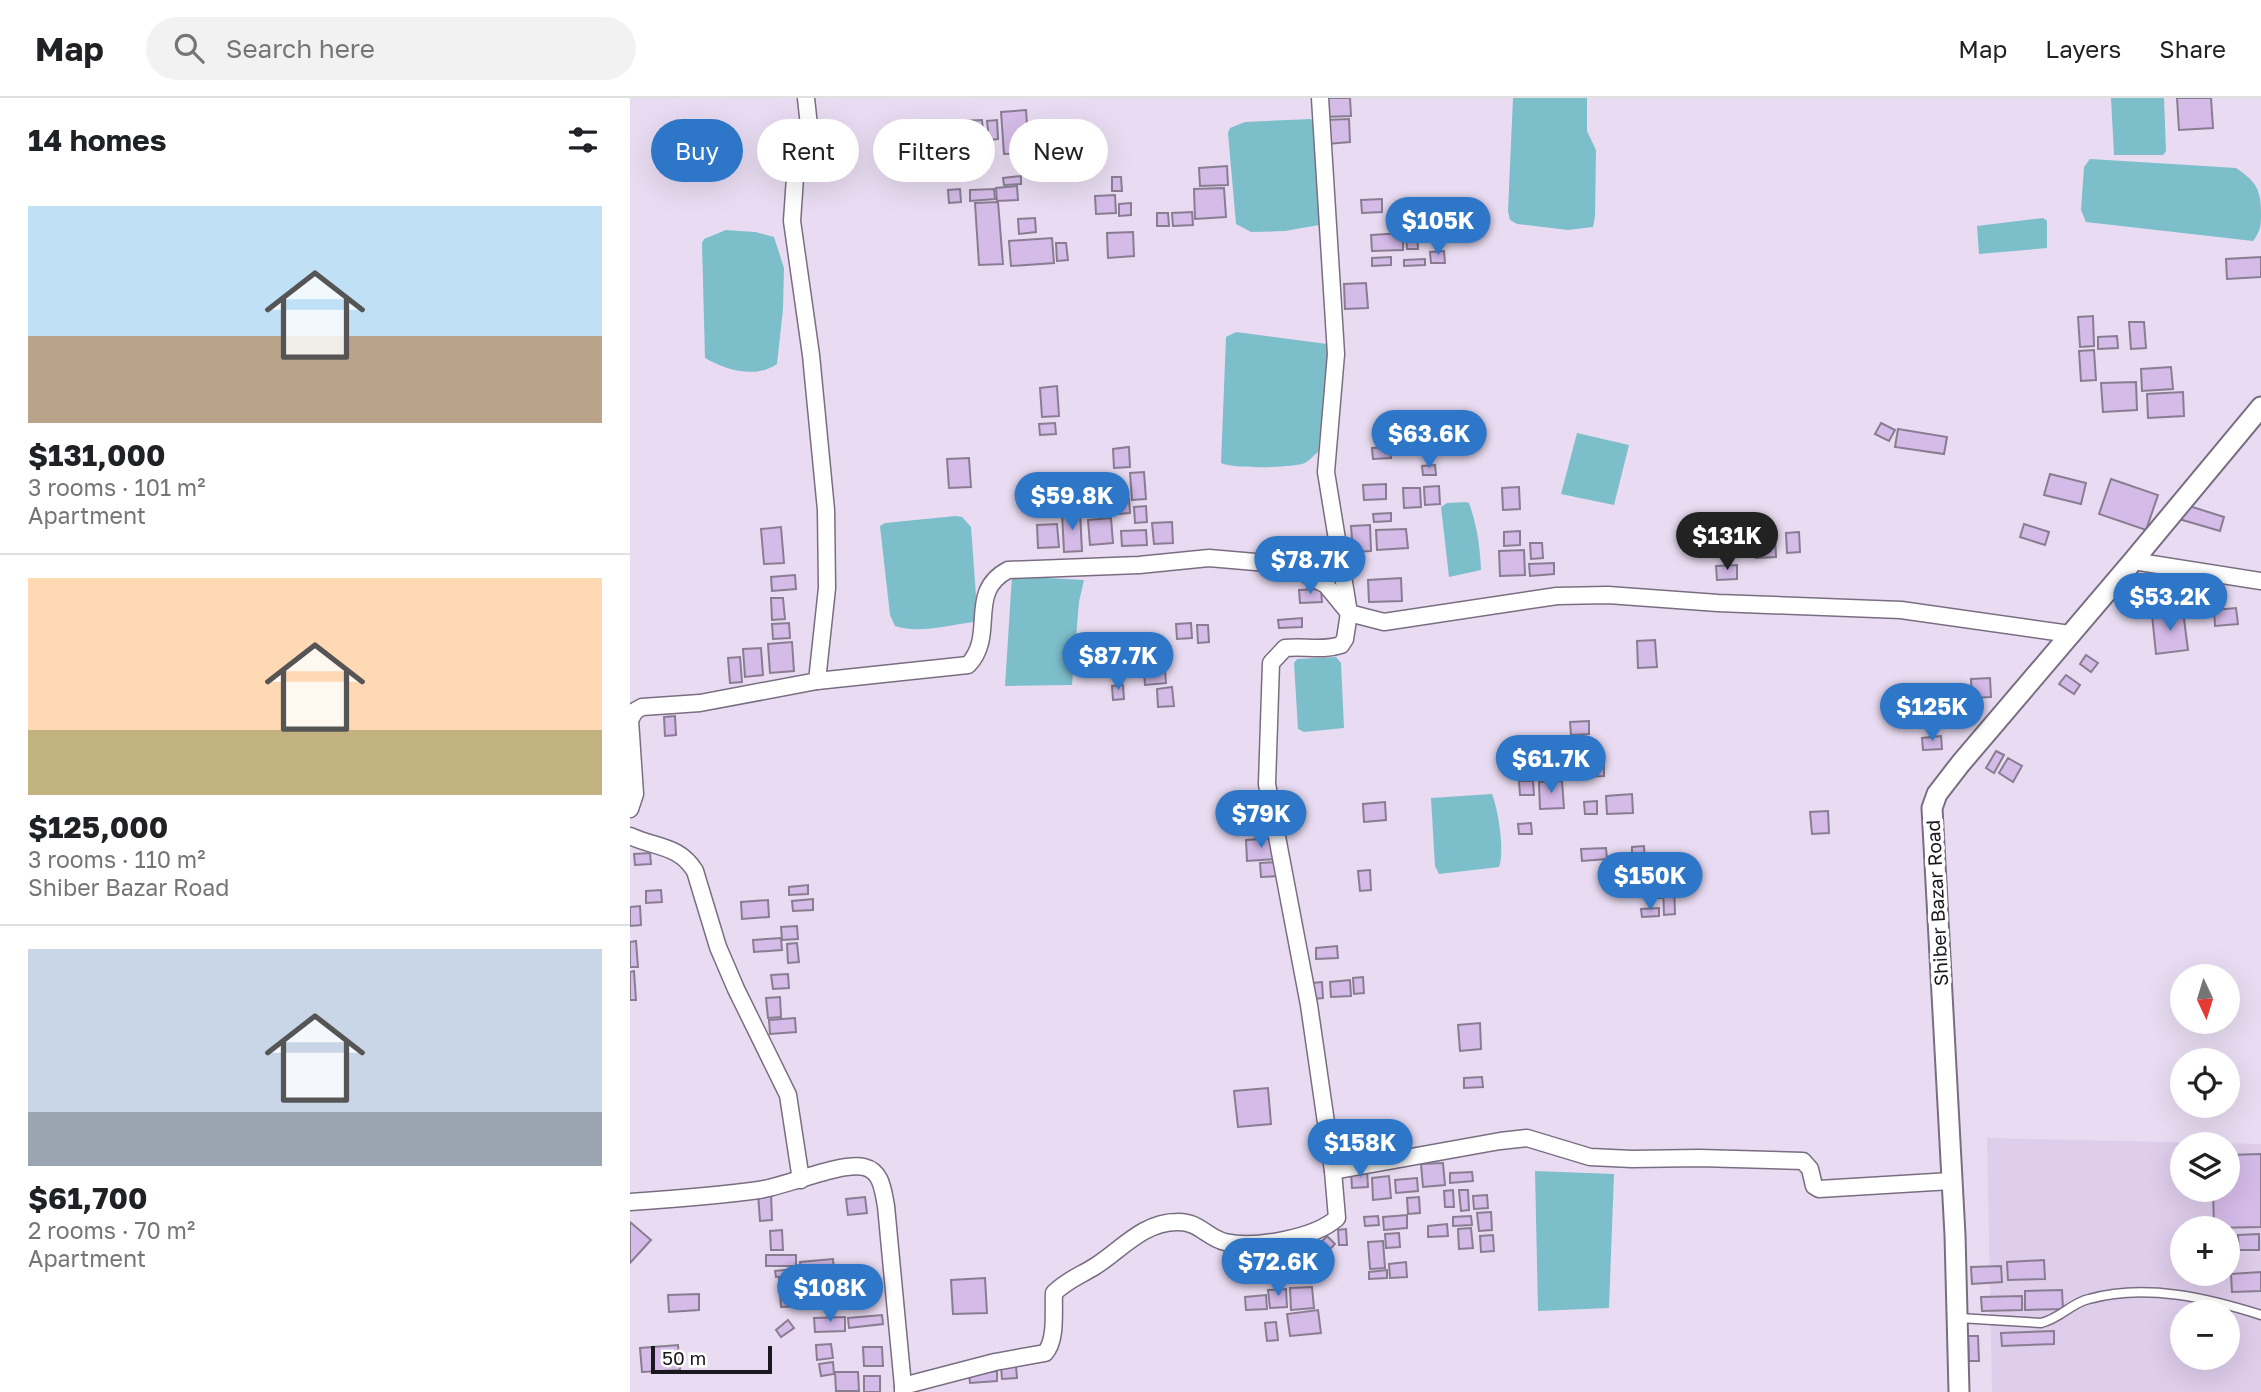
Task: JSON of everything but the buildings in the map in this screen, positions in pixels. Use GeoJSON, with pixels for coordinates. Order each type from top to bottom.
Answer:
{"type":"FeatureCollection","features":[{"type":"Feature","properties":{"kind":"street"},"geometry":{"type":"LineString","coordinates":[[806,98],[809,126],[796,163],[792,221],[811,355],[826,510],[827,588],[817,681]]}},
{"type":"Feature","properties":{"kind":"street"},"geometry":{"type":"LineString","coordinates":[[630,1202],[697,1198],[749,1191],[801,1180],[847,1166],[866,1167],[881,1181],[886,1206],[903,1389],[995,1362],[1045,1353],[1052,1340],[1054,1293],[1066,1281],[1095,1266],[1143,1231],[1174,1222],[1191,1222],[1223,1242],[1250,1243],[1301,1236],[1327,1227],[1337,1218],[1333,1171],[1309,1005],[1267,784],[1271,663],[1285,648],[1304,646],[1322,649],[1341,645],[1345,639],[1349,613],[1326,472],[1336,354],[1320,98]]}},
{"type":"Feature","properties":{"kind":"street","name":"Shiber Bazar Road"},"geometry":{"type":"LineString","coordinates":[[1959,1392],[1932,808],[1937,794],[1961,762],[2261,407]]}},
{"type":"Feature","properties":{"kind":"street"},"geometry":{"type":"LineString","coordinates":[[630,809],[635,794],[630,720],[635,711],[642,707],[700,703],[817,681],[968,665],[977,656],[981,643],[986,590],[995,577],[1008,570],[1139,565],[1209,558],[1267,563],[1302,572],[1326,585],[1349,613],[1384,622],[1558,596],[1608,595],[1718,603],[1901,610],[2070,634]]}},
{"type":"Feature","properties":{"kind":"street"},"geometry":{"type":"LineString","coordinates":[[2133,561],[2261,581]]}},
{"type":"Feature","properties":{"kind":"street"},"geometry":{"type":"LineString","coordinates":[[630,836],[679,852],[695,871],[718,947],[788,1095],[801,1180]]}},
{"type":"Feature","properties":{"kind":"street"},"geometry":{"type":"LineString","coordinates":[[1333,1171],[1500,1140],[1527,1138],[1590,1157],[1803,1161],[1810,1169],[1814,1186],[1819,1189],[1951,1181]]}},
{"type":"Feature","properties":{"kind":"lane"},"geometry":{"type":"LineString","coordinates":[[1957,1318],[2041,1323],[2054,1320],[2077,1303],[2089,1298],[2131,1293],[2206,1299],[2261,1315]]}},
{"type":"Feature","properties":{"kind":"shaded area"},"geometry":{"type":"Polygon","coordinates":[[[1987,1138],[2170,1142],[2170,1202],[2240,1202],[2240,1144],[2261,1144],[2261,1392],[1992,1392],[1987,1138]]]}},
{"type":"Feature","properties":{"kind":"water"},"geometry":{"type":"Polygon","coordinates":[[[1513,98],[1587,98],[1587,131],[1596,150],[1593,227],[1568,230],[1517,224],[1510,220],[1508,211],[1513,98]]]}},
{"type":"Feature","properties":{"kind":"water"},"geometry":{"type":"Polygon","coordinates":[[[2111,98],[2164,98],[2166,151],[2163,155],[2114,155],[2111,98]]]}},
{"type":"Feature","properties":{"kind":"water"},"geometry":{"type":"Polygon","coordinates":[[[1311,119],[1315,126],[1322,219],[1319,225],[1285,231],[1251,232],[1236,224],[1228,133],[1230,128],[1245,122],[1311,119]]]}},
{"type":"Feature","properties":{"kind":"water"},"geometry":{"type":"Polygon","coordinates":[[[2090,159],[2236,168],[2253,182],[2259,193],[2259,232],[2253,241],[2086,222],[2081,210],[2084,167],[2090,159]]]}},
{"type":"Feature","properties":{"kind":"water"},"geometry":{"type":"Polygon","coordinates":[[[2043,218],[2047,221],[2047,248],[1979,254],[1977,226],[2043,218]]]}},
{"type":"Feature","properties":{"kind":"water"},"geometry":{"type":"Polygon","coordinates":[[[726,230],[755,232],[774,237],[784,268],[777,364],[768,369],[741,371],[705,358],[702,243],[704,239],[726,230]]]}},
{"type":"Feature","properties":{"kind":"water"},"geometry":{"type":"Polygon","coordinates":[[[1236,332],[1327,344],[1330,356],[1318,452],[1305,463],[1263,467],[1221,463],[1226,337],[1236,332]]]}},
{"type":"Feature","properties":{"kind":"water"},"geometry":{"type":"Polygon","coordinates":[[[1577,433],[1629,445],[1614,505],[1561,494],[1577,433]]]}},
{"type":"Feature","properties":{"kind":"water"},"geometry":{"type":"Polygon","coordinates":[[[1447,503],[1469,503],[1476,528],[1481,570],[1449,577],[1441,507],[1447,503]]]}},
{"type":"Feature","properties":{"kind":"water"},"geometry":{"type":"Polygon","coordinates":[[[962,517],[971,527],[977,610],[974,622],[924,629],[895,626],[890,615],[880,526],[885,523],[962,517]]]}},
{"type":"Feature","properties":{"kind":"water"},"geometry":{"type":"Polygon","coordinates":[[[1012,576],[1084,580],[1079,602],[1072,685],[1005,686],[1012,576]]]}},
{"type":"Feature","properties":{"kind":"water"},"geometry":{"type":"Polygon","coordinates":[[[1336,657],[1341,663],[1344,728],[1304,732],[1298,729],[1294,663],[1297,659],[1336,657]]]}},
{"type":"Feature","properties":{"kind":"water"},"geometry":{"type":"Polygon","coordinates":[[[1492,794],[1500,830],[1499,867],[1439,874],[1435,866],[1431,798],[1492,794]]]}},
{"type":"Feature","properties":{"kind":"water"},"geometry":{"type":"Polygon","coordinates":[[[1535,1171],[1614,1174],[1609,1308],[1538,1311],[1535,1171]]]}}]}
